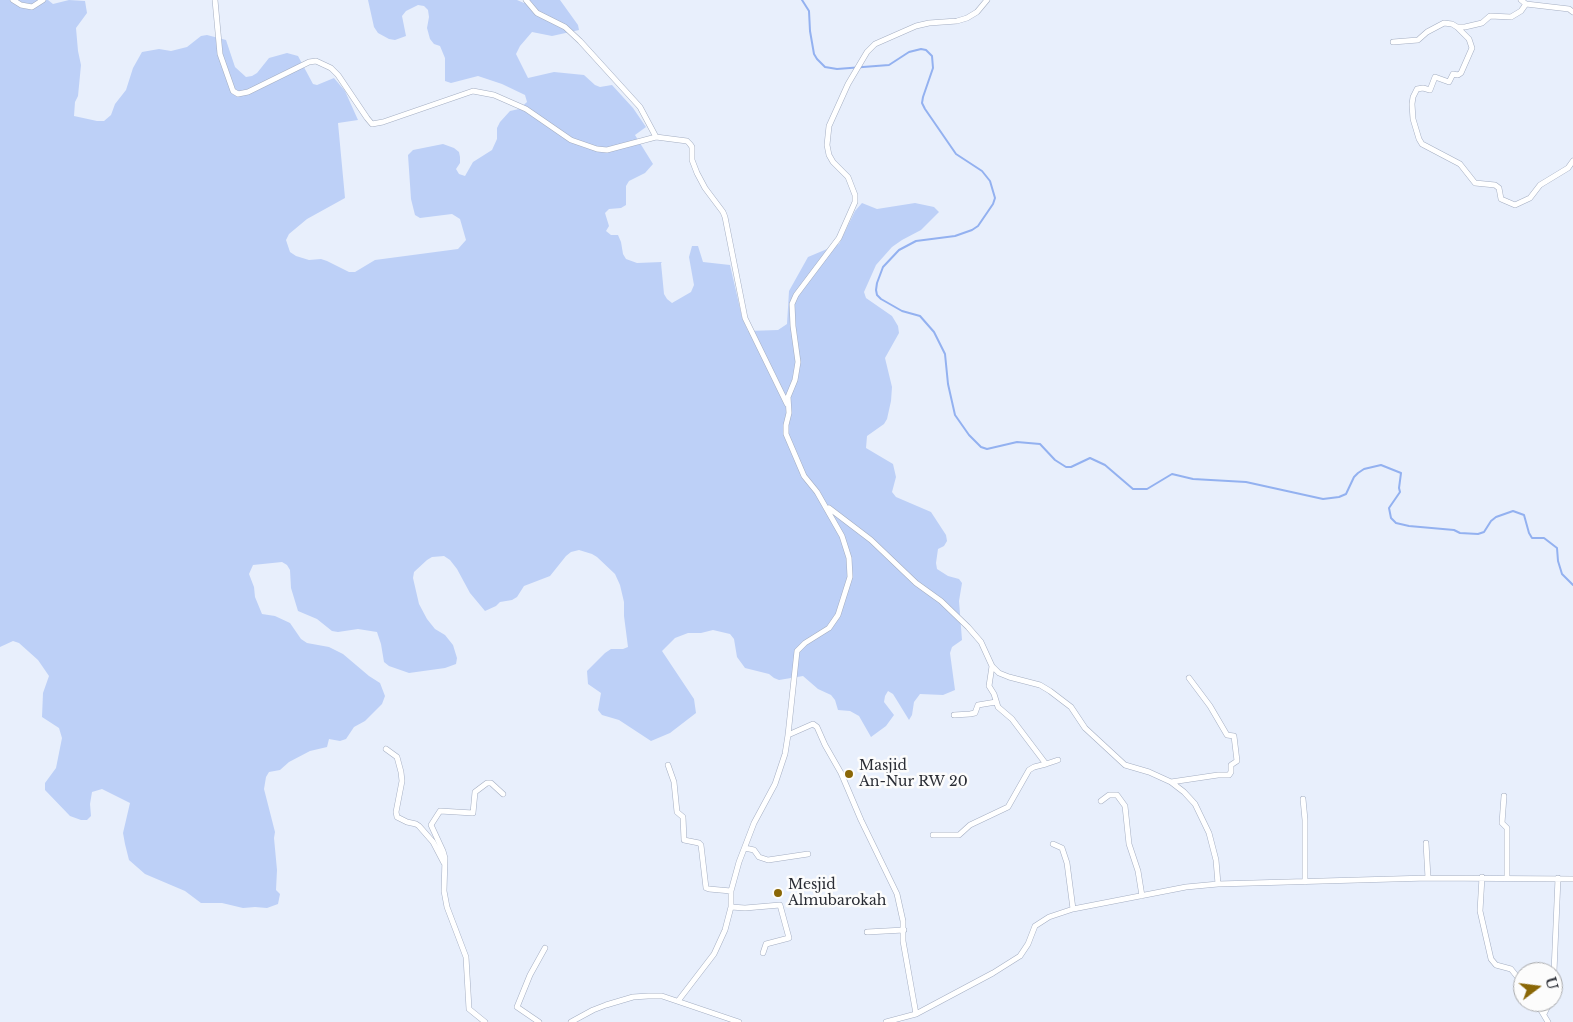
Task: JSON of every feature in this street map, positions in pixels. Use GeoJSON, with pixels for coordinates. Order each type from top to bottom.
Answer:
{"type":"FeatureCollection","features":[{"type":"Feature","properties":{"kind":"street"},"geometry":{"type":"LineString","coordinates":[[13,0],[20,5],[32,7],[43,0]]}},
{"type":"Feature","properties":{"kind":"street"},"geometry":{"type":"LineString","coordinates":[[215,0],[220,54],[233,92],[238,94],[248,92],[309,62],[316,61],[330,68],[338,75],[372,124],[383,122],[473,90],[494,95],[526,109],[571,140],[597,149],[607,150],[656,137],[686,142],[691,145],[692,160],[697,173],[724,212],[745,318],[788,407]]}},
{"type":"Feature","properties":{"kind":"street"},"geometry":{"type":"LineString","coordinates":[[526,0],[537,13],[565,27],[580,41],[640,107],[656,137]]}},
{"type":"Feature","properties":{"kind":"street"},"geometry":{"type":"LineString","coordinates":[[678,1001],[714,954],[725,930],[731,907],[731,891],[739,862],[754,823],[775,784],[785,754],[797,651],[805,643],[829,628],[838,615],[850,577],[849,558],[842,536],[826,506],[804,476],[786,434],[788,397],[795,380],[798,362],[792,304],[796,295],[839,238],[855,202],[855,195],[848,177],[833,162],[829,155],[827,145],[829,126],[848,84],[867,52],[875,44],[904,30],[928,23],[958,21],[976,12],[987,0]]}},
{"type":"Feature","properties":{"kind":"street"},"geometry":{"type":"LineString","coordinates":[[1457,27],[1478,25],[1490,16],[1511,17],[1521,11],[1524,2],[1572,8]]}},
{"type":"Feature","properties":{"kind":"street"},"geometry":{"type":"LineString","coordinates":[[1393,42],[1418,40],[1427,32],[1444,23],[1457,27],[1469,40],[1472,48],[1461,73],[1458,75],[1453,74],[1450,82],[1436,77],[1430,90],[1420,88],[1415,93],[1412,109],[1418,139],[1429,148],[1460,164],[1475,183],[1495,185],[1498,188],[1501,199],[1515,205],[1530,198],[1540,184],[1568,168],[1573,161]]}},
{"type":"Feature","properties":{"kind":"street"},"geometry":{"type":"LineString","coordinates":[[826,506],[871,540],[905,573],[968,627],[981,642],[992,666],[1003,675],[1040,685],[1056,694],[1071,707],[1085,728],[1125,765],[1149,772],[1171,782],[1190,797],[1203,818],[1214,848],[1218,884]]}},
{"type":"Feature","properties":{"kind":"street"},"geometry":{"type":"LineString","coordinates":[[992,666],[989,686],[996,702],[1046,764]]}},
{"type":"Feature","properties":{"kind":"street"},"geometry":{"type":"LineString","coordinates":[[1171,782],[1229,775],[1231,765],[1237,761],[1234,736],[1227,735],[1210,706],[1189,678]]}},
{"type":"Feature","properties":{"kind":"street"},"geometry":{"type":"LineString","coordinates":[[954,714],[975,713],[978,706],[996,702]]}},
{"type":"Feature","properties":{"kind":"street"},"geometry":{"type":"LineString","coordinates":[[788,735],[812,724],[817,727],[841,773],[861,820],[897,894],[916,1014]]}},
{"type":"Feature","properties":{"kind":"street"},"geometry":{"type":"LineString","coordinates":[[386,749],[397,757],[401,772],[402,781],[396,812],[397,817],[419,826],[433,842],[445,865]]}},
{"type":"Feature","properties":{"kind":"street"},"geometry":{"type":"LineString","coordinates":[[933,835],[960,835],[970,825],[1008,807],[1029,770],[1058,760]]}},
{"type":"Feature","properties":{"kind":"street"},"geometry":{"type":"LineString","coordinates":[[668,765],[674,782],[677,812],[683,817],[684,840],[698,842],[701,845],[706,888],[709,890],[731,891]]}},
{"type":"Feature","properties":{"kind":"street"},"geometry":{"type":"LineString","coordinates":[[485,1022],[469,1009],[466,957],[448,907],[444,890],[445,865],[443,851],[437,836],[432,831],[431,825],[439,812],[473,814],[475,792],[489,782],[503,794]]}},
{"type":"Feature","properties":{"kind":"street"},"geometry":{"type":"LineString","coordinates":[[1101,802],[1109,795],[1117,795],[1125,806],[1129,844],[1138,871],[1142,896]]}},
{"type":"Feature","properties":{"kind":"street"},"geometry":{"type":"LineString","coordinates":[[1504,796],[1502,823],[1507,828],[1507,877]]}},
{"type":"Feature","properties":{"kind":"street"},"geometry":{"type":"LineString","coordinates":[[1303,799],[1305,882]]}},
{"type":"Feature","properties":{"kind":"street"},"geometry":{"type":"LineString","coordinates":[[1426,843],[1428,878]]}},
{"type":"Feature","properties":{"kind":"street"},"geometry":{"type":"LineString","coordinates":[[1053,844],[1062,848],[1064,852],[1073,909]]}},
{"type":"Feature","properties":{"kind":"street"},"geometry":{"type":"LineString","coordinates":[[745,848],[754,850],[759,857],[768,860],[808,854]]}},
{"type":"Feature","properties":{"kind":"street"},"geometry":{"type":"LineString","coordinates":[[886,1022],[916,1014],[993,973],[1020,956],[1028,944],[1035,926],[1049,917],[1073,909],[1186,887],[1218,884],[1428,878],[1573,878]]}},
{"type":"Feature","properties":{"kind":"street"},"geometry":{"type":"LineString","coordinates":[[1482,878],[1480,911],[1491,959],[1496,965],[1511,968],[1513,971]]}},
{"type":"Feature","properties":{"kind":"street"},"geometry":{"type":"LineString","coordinates":[[1554,962],[1558,878]]}},
{"type":"Feature","properties":{"kind":"street"},"geometry":{"type":"LineString","coordinates":[[731,907],[745,908],[775,904],[780,906],[789,938],[766,944],[763,952]]}},
{"type":"Feature","properties":{"kind":"street"},"geometry":{"type":"LineString","coordinates":[[867,932],[904,930]]}},
{"type":"Feature","properties":{"kind":"street"},"geometry":{"type":"LineString","coordinates":[[539,1022],[517,1007],[530,975],[545,948]]}},
{"type":"Feature","properties":{"kind":"street"},"geometry":{"type":"LineString","coordinates":[[571,1022],[593,1010],[633,997],[662,996],[739,1022]]}},
{"type":"Feature","properties":{"kind":"street"},"geometry":{"type":"LineString","coordinates":[[1544,1014],[1548,1022]]}},
{"type":"Feature","properties":{"kind":"shaded area"},"geometry":{"type":"Polygon","coordinates":[[[0,0],[48,0],[53,4],[69,0],[85,1],[87,13],[76,28],[81,65],[74,116],[104,121],[111,115],[115,104],[126,90],[133,68],[142,52],[159,49],[171,51],[187,47],[201,36],[207,35],[226,40],[235,67],[246,77],[257,73],[269,58],[287,53],[298,56],[313,84],[317,85],[334,78],[345,91],[358,120],[338,123],[345,198],[307,219],[289,234],[286,240],[290,252],[296,256],[309,260],[321,259],[349,272],[355,272],[375,260],[458,249],[466,240],[460,219],[452,214],[420,218],[415,215],[411,199],[408,155],[413,150],[443,144],[454,148],[459,152],[460,157],[460,163],[456,169],[459,174],[465,176],[473,162],[492,150],[497,139],[497,128],[500,122],[510,111],[519,109],[527,102],[525,95],[502,84],[478,76],[451,83],[445,81],[445,58],[440,46],[434,44],[430,39],[427,28],[428,10],[424,6],[418,5],[406,11],[402,16],[406,36],[395,40],[389,39],[378,33],[374,27],[368,0],[517,0],[524,3],[529,0],[560,0],[578,25],[579,30],[552,36],[532,32],[516,54],[528,78],[554,72],[584,75],[600,87],[612,85],[633,108],[646,127],[635,135],[653,164],[645,173],[629,181],[626,186],[626,205],[621,208],[609,209],[605,213],[609,226],[606,231],[611,235],[618,235],[626,259],[637,263],[662,262],[664,294],[672,303],[691,292],[694,285],[689,257],[692,246],[698,246],[703,262],[730,265],[742,317],[748,331],[778,330],[787,324],[789,291],[808,257],[839,244],[855,211],[862,203],[877,209],[915,203],[934,207],[939,212],[921,230],[892,247],[876,265],[864,292],[866,298],[892,316],[898,326],[899,333],[885,358],[892,387],[887,419],[884,424],[867,436],[866,448],[893,464],[896,477],[892,492],[896,497],[931,512],[946,535],[947,541],[944,546],[938,549],[937,569],[948,576],[959,579],[962,583],[959,601],[962,640],[952,647],[950,653],[955,690],[943,695],[920,694],[914,702],[912,715],[909,720],[893,694],[888,691],[884,702],[894,715],[886,726],[871,737],[859,716],[850,711],[838,710],[835,700],[831,695],[818,689],[803,676],[779,680],[769,674],[745,668],[737,657],[734,639],[730,634],[713,630],[701,633],[688,633],[675,638],[662,651],[694,699],[696,713],[670,733],[651,741],[619,720],[602,715],[598,710],[601,693],[588,684],[587,671],[605,653],[611,649],[628,647],[624,602],[620,585],[615,574],[592,554],[579,550],[571,552],[550,576],[524,586],[517,597],[500,602],[485,611],[470,593],[450,560],[444,556],[432,557],[427,560],[414,572],[413,578],[419,604],[435,629],[445,635],[453,645],[457,658],[456,664],[445,668],[409,673],[389,666],[384,662],[377,632],[358,629],[332,631],[317,619],[298,611],[291,588],[290,570],[287,565],[282,562],[253,565],[249,574],[262,614],[275,616],[290,623],[301,639],[307,643],[329,647],[343,654],[380,683],[385,696],[382,704],[365,721],[354,727],[346,739],[340,741],[329,739],[327,747],[310,751],[289,762],[280,770],[269,772],[266,777],[264,789],[275,832],[276,890],[280,894],[278,904],[267,908],[243,908],[222,903],[201,903],[185,891],[145,874],[129,860],[125,844],[123,833],[130,803],[102,789],[92,792],[91,816],[87,820],[81,820],[70,816],[45,790],[45,783],[56,768],[62,738],[59,728],[42,717],[43,693],[49,676],[38,660],[19,643],[13,641],[0,647],[0,0]]]}},
{"type":"Feature","properties":{"kind":"waterway"},"geometry":{"type":"LineString","coordinates":[[802,0],[809,11],[814,54],[825,67],[837,69],[889,65],[909,52],[921,49],[926,50],[932,56],[933,68],[922,103],[956,154],[982,171],[990,181],[995,198],[978,226],[955,236],[916,241],[899,250],[883,267],[876,290],[877,295],[881,299],[902,311],[920,316],[934,332],[945,354],[948,384],[955,415],[969,435],[981,447],[987,449],[1017,442],[1040,444],[1055,460],[1066,467],[1071,467],[1090,458],[1105,465],[1133,489],[1147,489],[1172,474],[1193,479],[1246,482],[1323,499],[1346,494],[1358,473],[1364,469],[1381,465],[1401,473],[1400,492],[1389,508],[1391,518],[1396,523],[1478,534],[1484,532],[1496,517],[1513,511],[1524,515],[1532,538],[1544,538],[1557,548],[1562,574],[1573,585]]}},
{"type":"Feature","properties":{"kind":"place","name":"Masjid An-Nur RW 20"},"geometry":{"type":"Point","coordinates":[849,774]}},
{"type":"Feature","properties":{"kind":"place","name":"Mesjid Almubarokah"},"geometry":{"type":"Point","coordinates":[778,893]}}]}
